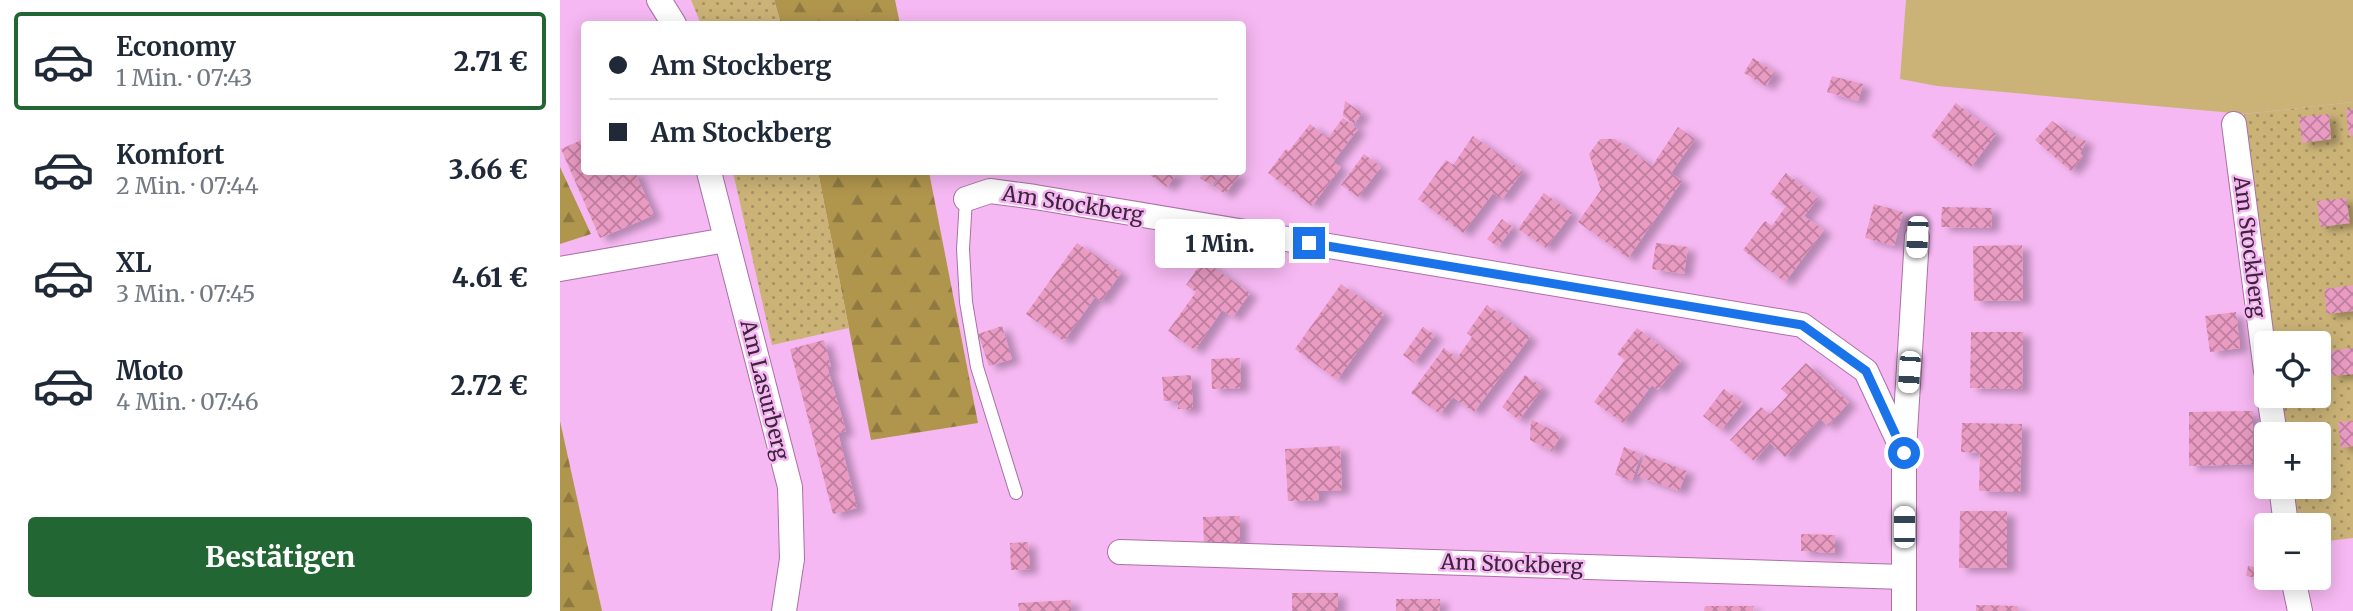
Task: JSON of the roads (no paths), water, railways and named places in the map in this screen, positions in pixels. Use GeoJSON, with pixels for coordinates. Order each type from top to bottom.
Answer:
{"type":"FeatureCollection","features":[{"type":"Feature","properties":{"kind":"street"},"geometry":{"type":"LineString","coordinates":[[659,0],[672,21]]}},
{"type":"Feature","properties":{"kind":"street","name":"Am Stockberg"},"geometry":{"type":"LineString","coordinates":[[2234,124],[2261,331]]}},
{"type":"Feature","properties":{"kind":"street","name":"Am Lasurberg"},"geometry":{"type":"LineString","coordinates":[[710,175],[790,486],[792,559],[784,611]]}},
{"type":"Feature","properties":{"kind":"street","name":"Am Stockberg"},"geometry":{"type":"LineString","coordinates":[[966,199],[990,191],[1035,197],[1802,325],[1866,371],[1904,453]]}},
{"type":"Feature","properties":{"kind":"street","name":"Am Stockberg"},"geometry":{"type":"LineString","coordinates":[[1904,611],[1904,453],[1917,237]]}},
{"type":"Feature","properties":{"kind":"street"},"geometry":{"type":"LineString","coordinates":[[560,269],[726,240]]}},
{"type":"Feature","properties":{"kind":"street","name":"Am Stockberg"},"geometry":{"type":"LineString","coordinates":[[1120,552],[1904,577]]}},
{"type":"Feature","properties":{"kind":"street"},"geometry":{"type":"LineString","coordinates":[[2296,590],[2300,611]]}},
{"type":"Feature","properties":{"kind":"lane"},"geometry":{"type":"LineString","coordinates":[[966,199],[963,249],[966,302],[977,367],[1016,493]]}}]}
